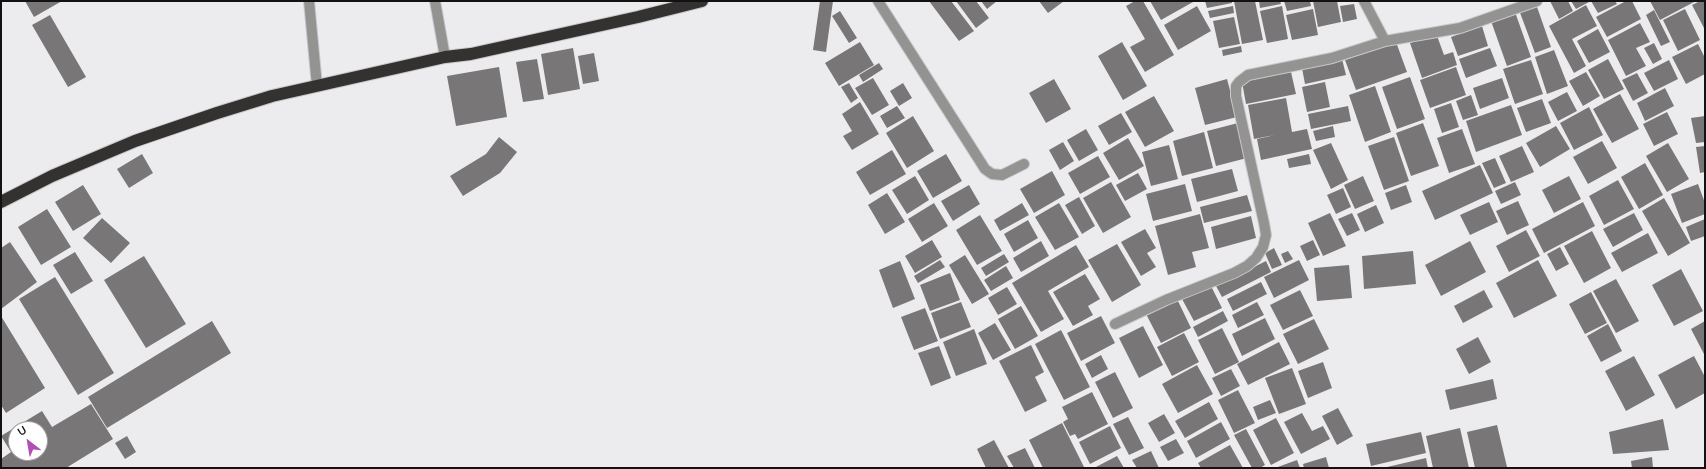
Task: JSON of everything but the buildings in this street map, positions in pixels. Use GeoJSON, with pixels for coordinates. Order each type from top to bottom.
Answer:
{"type":"FeatureCollection","features":[{"type":"Feature","properties":{"kind":"highway"},"geometry":{"type":"LineString","coordinates":[[1,202],[52,176],[135,141],[272,96],[445,57],[471,54],[623,21],[702,1]]}},
{"type":"Feature","properties":{"kind":"street"},"geometry":{"type":"LineString","coordinates":[[309,1],[317,86]]}},
{"type":"Feature","properties":{"kind":"street"},"geometry":{"type":"LineString","coordinates":[[435,1],[445,57]]}},
{"type":"Feature","properties":{"kind":"street"},"geometry":{"type":"LineString","coordinates":[[878,1],[985,169],[992,174],[1002,175],[1024,164]]}},
{"type":"Feature","properties":{"kind":"street"},"geometry":{"type":"LineString","coordinates":[[1364,1],[1384,41]]}},
{"type":"Feature","properties":{"kind":"street"},"geometry":{"type":"LineString","coordinates":[[1115,324],[1166,300],[1234,273],[1252,262],[1264,247],[1266,235],[1264,223],[1236,96],[1236,86],[1248,75],[1332,58],[1384,41],[1460,28],[1537,1]]}}]}
